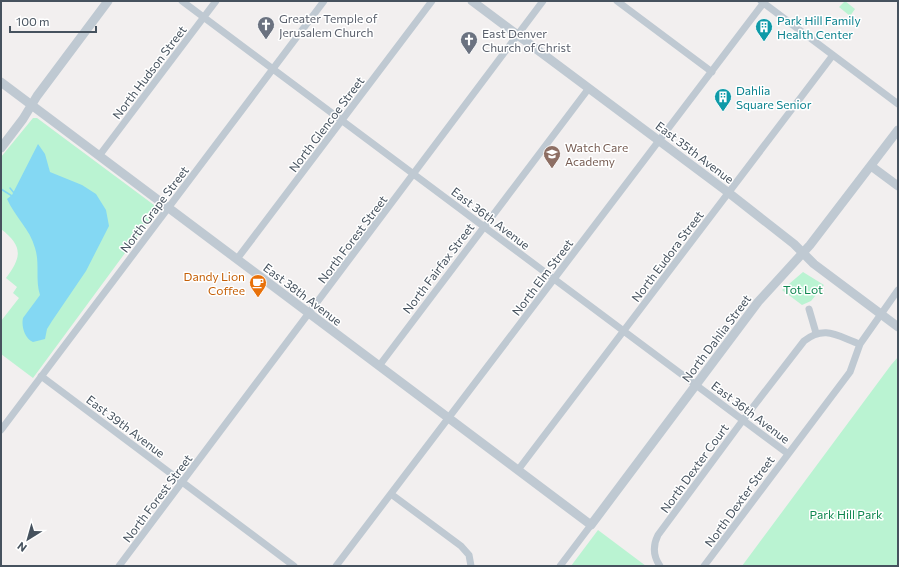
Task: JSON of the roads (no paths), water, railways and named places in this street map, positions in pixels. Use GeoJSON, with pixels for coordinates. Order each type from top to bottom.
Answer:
{"type":"FeatureCollection","features":[{"type":"Feature","properties":{"kind":"street"},"geometry":{"type":"LineString","coordinates":[[1,148],[108,1]]}},
{"type":"Feature","properties":{"kind":"street","name":"East 36th Avenue"},"geometry":{"type":"LineString","coordinates":[[182,1],[787,453]]}},
{"type":"Feature","properties":{"kind":"street","name":"North Hudson Street"},"geometry":{"type":"LineString","coordinates":[[99,156],[216,1]]}},
{"type":"Feature","properties":{"kind":"street","name":"North Grape Street"},"geometry":{"type":"LineString","coordinates":[[1,430],[324,1]]}},
{"type":"Feature","properties":{"kind":"street","name":"North Glencoe Street"},"geometry":{"type":"LineString","coordinates":[[237,259],[432,1]]}},
{"type":"Feature","properties":{"kind":"street","name":"East 35th Avenue"},"geometry":{"type":"LineString","coordinates":[[472,1],[729,193],[814,264],[898,328]]}},
{"type":"Feature","properties":{"kind":"street","name":"North Forest Street"},"geometry":{"type":"LineString","coordinates":[[119,566],[310,314],[543,1]]}},
{"type":"Feature","properties":{"kind":"street"},"geometry":{"type":"LineString","coordinates":[[617,1],[712,72]]}},
{"type":"Feature","properties":{"kind":"street"},"geometry":{"type":"LineString","coordinates":[[763,2],[898,104]]}},
{"type":"Feature","properties":{"kind":"street","name":"North Elm Street"},"geometry":{"type":"LineString","coordinates":[[336,566],[660,141],[763,2]]}},
{"type":"Feature","properties":{"kind":"street","name":"North Eudora Street"},"geometry":{"type":"LineString","coordinates":[[518,470],[833,55]]}},
{"type":"Feature","properties":{"kind":"street","name":"East 38th Avenue"},"geometry":{"type":"LineString","coordinates":[[1,82],[591,525]]}},
{"type":"Feature","properties":{"kind":"street","name":"North Fairfax Street"},"geometry":{"type":"LineString","coordinates":[[379,366],[483,226],[589,88]]}},
{"type":"Feature","properties":{"kind":"street","name":"North Dahlia Street"},"geometry":{"type":"LineString","coordinates":[[560,566],[763,296],[802,253],[898,130]]}},
{"type":"Feature","properties":{"kind":"street"},"geometry":{"type":"LineString","coordinates":[[871,166],[898,186]]}},
{"type":"Feature","properties":{"kind":"street","name":"North Dexter Street"},"geometry":{"type":"LineString","coordinates":[[704,566],[787,453],[850,372],[860,344],[898,290]]}},
{"type":"Feature","properties":{"kind":"street"},"geometry":{"type":"LineString","coordinates":[[808,309],[816,333],[829,332],[860,344]]}},
{"type":"Feature","properties":{"kind":"street","name":"North Dexter Court"},"geometry":{"type":"LineString","coordinates":[[660,566],[654,552],[658,535],[743,420],[804,341],[816,333]]}},
{"type":"Feature","properties":{"kind":"street","name":"East 39th Avenue"},"geometry":{"type":"LineString","coordinates":[[41,376],[294,566]]}},
{"type":"Feature","properties":{"kind":"street"},"geometry":{"type":"LineString","coordinates":[[391,494],[461,546],[469,555],[471,566]]}},
{"type":"Feature","properties":{"kind":"water"},"geometry":{"type":"Polygon","coordinates":[[[38,144],[45,154],[50,172],[82,185],[96,194],[106,210],[109,226],[86,271],[47,329],[45,339],[33,342],[28,338],[23,328],[23,318],[40,295],[36,254],[30,235],[7,199],[12,195],[38,144]]]}},
{"type":"Feature","properties":{"kind":"waterway"},"geometry":{"type":"LineString","coordinates":[[10,188],[14,193]]}},
{"type":"Feature","properties":{"kind":"waterway"},"geometry":{"type":"LineString","coordinates":[[1,189],[12,196]]}},
{"type":"Feature","properties":{"kind":"place","name":"Greater Temple of Jerusalem Church"},"geometry":{"type":"Point","coordinates":[266,40]}},
{"type":"Feature","properties":{"kind":"place","name":"Park Hill Family Health Center"},"geometry":{"type":"Point","coordinates":[764,42]}},
{"type":"Feature","properties":{"kind":"place","name":"East Denver Church of Christ"},"geometry":{"type":"Point","coordinates":[469,55]}},
{"type":"Feature","properties":{"kind":"place","name":"Dahlia Square Senior"},"geometry":{"type":"Point","coordinates":[723,112]}},
{"type":"Feature","properties":{"kind":"place","name":"Watch Care Academy"},"geometry":{"type":"Point","coordinates":[552,169]}},
{"type":"Feature","properties":{"kind":"place","name":"Dandy Lion Coffee"},"geometry":{"type":"Point","coordinates":[258,298]}},
{"type":"Feature","properties":{"kind":"park label","name":"Tot Lot"},"geometry":{"type":"Point","coordinates":[803,289]}},
{"type":"Feature","properties":{"kind":"park label","name":"Park Hill Park"},"geometry":{"type":"Point","coordinates":[846,514]}}]}
